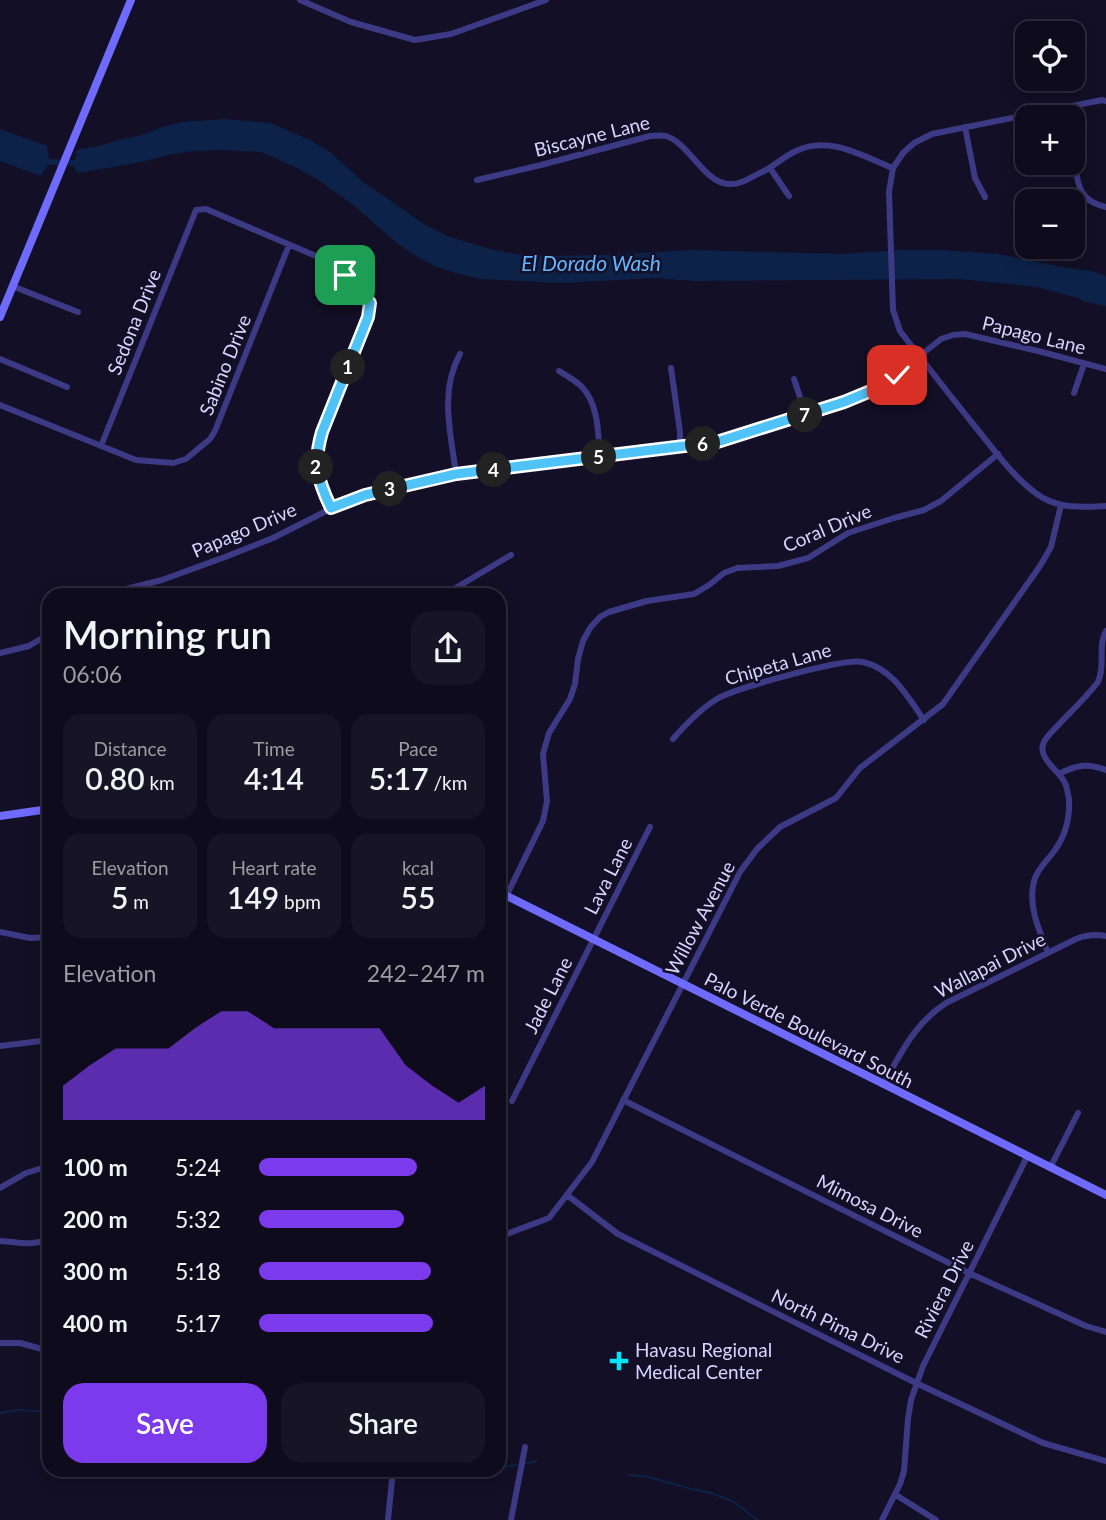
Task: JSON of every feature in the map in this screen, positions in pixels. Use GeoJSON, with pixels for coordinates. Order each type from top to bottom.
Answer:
{"type":"FeatureCollection","features":[{"type":"Feature","properties":{"kind":"main road"},"geometry":{"type":"LineString","coordinates":[[0,317],[131,0]]}},
{"type":"Feature","properties":{"kind":"main road"},"geometry":{"type":"LineString","coordinates":[[0,816],[42,810]]}},
{"type":"Feature","properties":{"kind":"main road","name":"Palo Verde Boulevard South"},"geometry":{"type":"LineString","coordinates":[[506,896],[1106,1195]]}},
{"type":"Feature","properties":{"kind":"street"},"geometry":{"type":"LineString","coordinates":[[300,0],[351,22],[415,40],[451,34],[546,0]]}},
{"type":"Feature","properties":{"kind":"street"},"geometry":{"type":"LineString","coordinates":[[1078,105],[1102,100],[1106,102]]}},
{"type":"Feature","properties":{"kind":"street"},"geometry":{"type":"LineString","coordinates":[[1015,117],[932,134],[914,143],[893,168],[889,192],[892,310],[900,331],[998,454],[1027,486],[1043,498],[1061,505],[1085,508],[1106,506]]}},
{"type":"Feature","properties":{"kind":"street"},"geometry":{"type":"LineString","coordinates":[[965,127],[975,178],[985,197]]}},
{"type":"Feature","properties":{"kind":"street","name":"Biscayne Lane"},"geometry":{"type":"LineString","coordinates":[[477,180],[650,136],[664,135],[675,141],[707,173],[724,184],[738,184],[794,152],[810,146],[840,147],[893,168]]}},
{"type":"Feature","properties":{"kind":"street"},"geometry":{"type":"LineString","coordinates":[[770,167],[789,196]]}},
{"type":"Feature","properties":{"kind":"street"},"geometry":{"type":"LineString","coordinates":[[1078,175],[1081,193],[1090,201],[1106,207]]}},
{"type":"Feature","properties":{"kind":"street","name":"Sedona Drive"},"geometry":{"type":"LineString","coordinates":[[101,446],[196,210],[206,209],[289,245]]}},
{"type":"Feature","properties":{"kind":"street"},"geometry":{"type":"LineString","coordinates":[[289,245],[332,264],[370,303],[368,317],[318,445],[317,471],[320,485],[331,508]]}},
{"type":"Feature","properties":{"kind":"street","name":"Sabino Drive"},"geometry":{"type":"LineString","coordinates":[[0,405],[136,460],[173,463],[186,459],[210,439],[215,431],[289,245]]}},
{"type":"Feature","properties":{"kind":"street"},"geometry":{"type":"LineString","coordinates":[[12,286],[78,312]]}},
{"type":"Feature","properties":{"kind":"street","name":"Papago Lane"},"geometry":{"type":"LineString","coordinates":[[920,357],[941,340],[965,334],[1106,369]]}},
{"type":"Feature","properties":{"kind":"street"},"geometry":{"type":"LineString","coordinates":[[456,474],[447,389],[460,354]]}},
{"type":"Feature","properties":{"kind":"street","name":"Papago Drive"},"geometry":{"type":"LineString","coordinates":[[130,588],[225,558],[365,495],[456,474],[717,442],[806,415],[873,390],[920,357]]}},
{"type":"Feature","properties":{"kind":"street"},"geometry":{"type":"LineString","coordinates":[[0,359],[67,387]]}},
{"type":"Feature","properties":{"kind":"street"},"geometry":{"type":"LineString","coordinates":[[1074,393],[1084,364]]}},
{"type":"Feature","properties":{"kind":"street"},"geometry":{"type":"LineString","coordinates":[[671,368],[680,448]]}},
{"type":"Feature","properties":{"kind":"street"},"geometry":{"type":"LineString","coordinates":[[559,371],[582,386],[592,400],[600,457]]}},
{"type":"Feature","properties":{"kind":"street"},"geometry":{"type":"LineString","coordinates":[[794,379],[806,415]]}},
{"type":"Feature","properties":{"kind":"street","name":"Coral Drive"},"geometry":{"type":"LineString","coordinates":[[506,889],[543,821],[547,801],[543,754],[549,733],[570,699],[583,641],[600,617],[647,601],[694,594],[724,573],[737,568],[778,566],[808,558],[848,533],[924,510],[941,501],[998,454]]}},
{"type":"Feature","properties":{"kind":"street","name":"Willow Avenue"},"geometry":{"type":"LineString","coordinates":[[506,1234],[549,1217],[592,1162],[740,872],[757,849],[780,827],[836,798],[860,768],[943,704],[1040,566],[1051,547],[1061,505]]}},
{"type":"Feature","properties":{"kind":"street"},"geometry":{"type":"LineString","coordinates":[[456,588],[511,555]]}},
{"type":"Feature","properties":{"kind":"street"},"geometry":{"type":"LineString","coordinates":[[1048,953],[1036,923],[1033,883],[1037,872],[1059,844],[1069,819],[1069,797],[1066,784],[1045,758],[1043,743],[1098,682],[1103,661],[1100,646],[1106,631]]}},
{"type":"Feature","properties":{"kind":"street"},"geometry":{"type":"LineString","coordinates":[[0,653],[29,646],[42,638]]}},
{"type":"Feature","properties":{"kind":"street","name":"Chipeta Lane"},"geometry":{"type":"LineString","coordinates":[[673,738],[690,720],[719,697],[829,664],[851,661],[862,662],[888,673],[900,685],[924,720]]}},
{"type":"Feature","properties":{"kind":"street"},"geometry":{"type":"LineString","coordinates":[[1059,774],[1085,764],[1106,770]]}},
{"type":"Feature","properties":{"kind":"street","name":"Lava Lane"},"geometry":{"type":"LineString","coordinates":[[593,939],[650,827]]}},
{"type":"Feature","properties":{"kind":"street"},"geometry":{"type":"LineString","coordinates":[[0,932],[30,938],[42,937]]}},
{"type":"Feature","properties":{"kind":"street","name":"Wallapai Drive"},"geometry":{"type":"LineString","coordinates":[[883,1085],[909,1038],[932,1012],[1084,936],[1106,936]]}},
{"type":"Feature","properties":{"kind":"street","name":"Jade Lane"},"geometry":{"type":"LineString","coordinates":[[512,1101],[593,939]]}},
{"type":"Feature","properties":{"kind":"street"},"geometry":{"type":"LineString","coordinates":[[0,1046],[42,1041]]}},
{"type":"Feature","properties":{"kind":"street","name":"Mimosa Drive"},"geometry":{"type":"LineString","coordinates":[[623,1100],[969,1273],[1086,1326],[1106,1332]]}},
{"type":"Feature","properties":{"kind":"street"},"geometry":{"type":"LineString","coordinates":[[1050,1168],[1079,1113]]}},
{"type":"Feature","properties":{"kind":"street","name":"Riviera Drive"},"geometry":{"type":"LineString","coordinates":[[882,1520],[896,1495],[904,1471],[908,1419],[916,1383],[1027,1157]]}},
{"type":"Feature","properties":{"kind":"street"},"geometry":{"type":"LineString","coordinates":[[0,1188],[26,1173],[42,1168]]}},
{"type":"Feature","properties":{"kind":"street","name":"North Pima Drive"},"geometry":{"type":"LineString","coordinates":[[567,1195],[618,1234],[916,1383],[1043,1443],[1106,1461]]}},
{"type":"Feature","properties":{"kind":"street"},"geometry":{"type":"LineString","coordinates":[[0,1241],[26,1244],[42,1242]]}},
{"type":"Feature","properties":{"kind":"street"},"geometry":{"type":"LineString","coordinates":[[0,1343],[20,1343],[42,1348]]}},
{"type":"Feature","properties":{"kind":"street"},"geometry":{"type":"LineString","coordinates":[[511,1520],[525,1447]]}},
{"type":"Feature","properties":{"kind":"street"},"geometry":{"type":"LineString","coordinates":[[388,1520],[392,1477]]}},
{"type":"Feature","properties":{"kind":"street"},"geometry":{"type":"LineString","coordinates":[[896,1495],[936,1520]]}},
{"type":"Feature","properties":{"kind":"water","name":"El Dorado Wash"},"geometry":{"type":"Polygon","coordinates":[[[225,119],[270,123],[312,141],[331,153],[363,182],[427,226],[447,236],[515,254],[603,255],[694,250],[840,254],[942,250],[998,254],[1106,276],[1106,306],[1037,287],[958,279],[693,281],[655,278],[560,283],[482,279],[437,267],[416,256],[315,178],[261,152],[192,151],[79,173],[74,166],[48,165],[41,176],[0,161],[0,129],[47,146],[49,159],[75,160],[77,150],[142,135],[182,122],[225,119]]]}},
{"type":"Feature","properties":{"kind":"waterway"},"geometry":{"type":"LineString","coordinates":[[0,1413],[19,1410],[42,1412]]}},
{"type":"Feature","properties":{"kind":"waterway"},"geometry":{"type":"LineString","coordinates":[[523,1464],[536,1461]]}},
{"type":"Feature","properties":{"kind":"waterway"},"geometry":{"type":"LineString","coordinates":[[506,1466],[517,1465]]}},
{"type":"Feature","properties":{"kind":"waterway"},"geometry":{"type":"LineString","coordinates":[[630,1475],[711,1493],[734,1502],[757,1520]]}},
{"type":"Feature","properties":{"kind":"place","name":"Havasu Regional Medical Center"},"geometry":{"type":"Point","coordinates":[619,1361]}},
{"type":"Feature","properties":{"kind":"route"},"geometry":{"type":"LineString","coordinates":[[345,275],[370,303],[368,317],[318,445],[317,471],[320,485],[331,508],[365,495],[456,474],[717,442],[844,402],[873,390],[897,375]]}}]}
